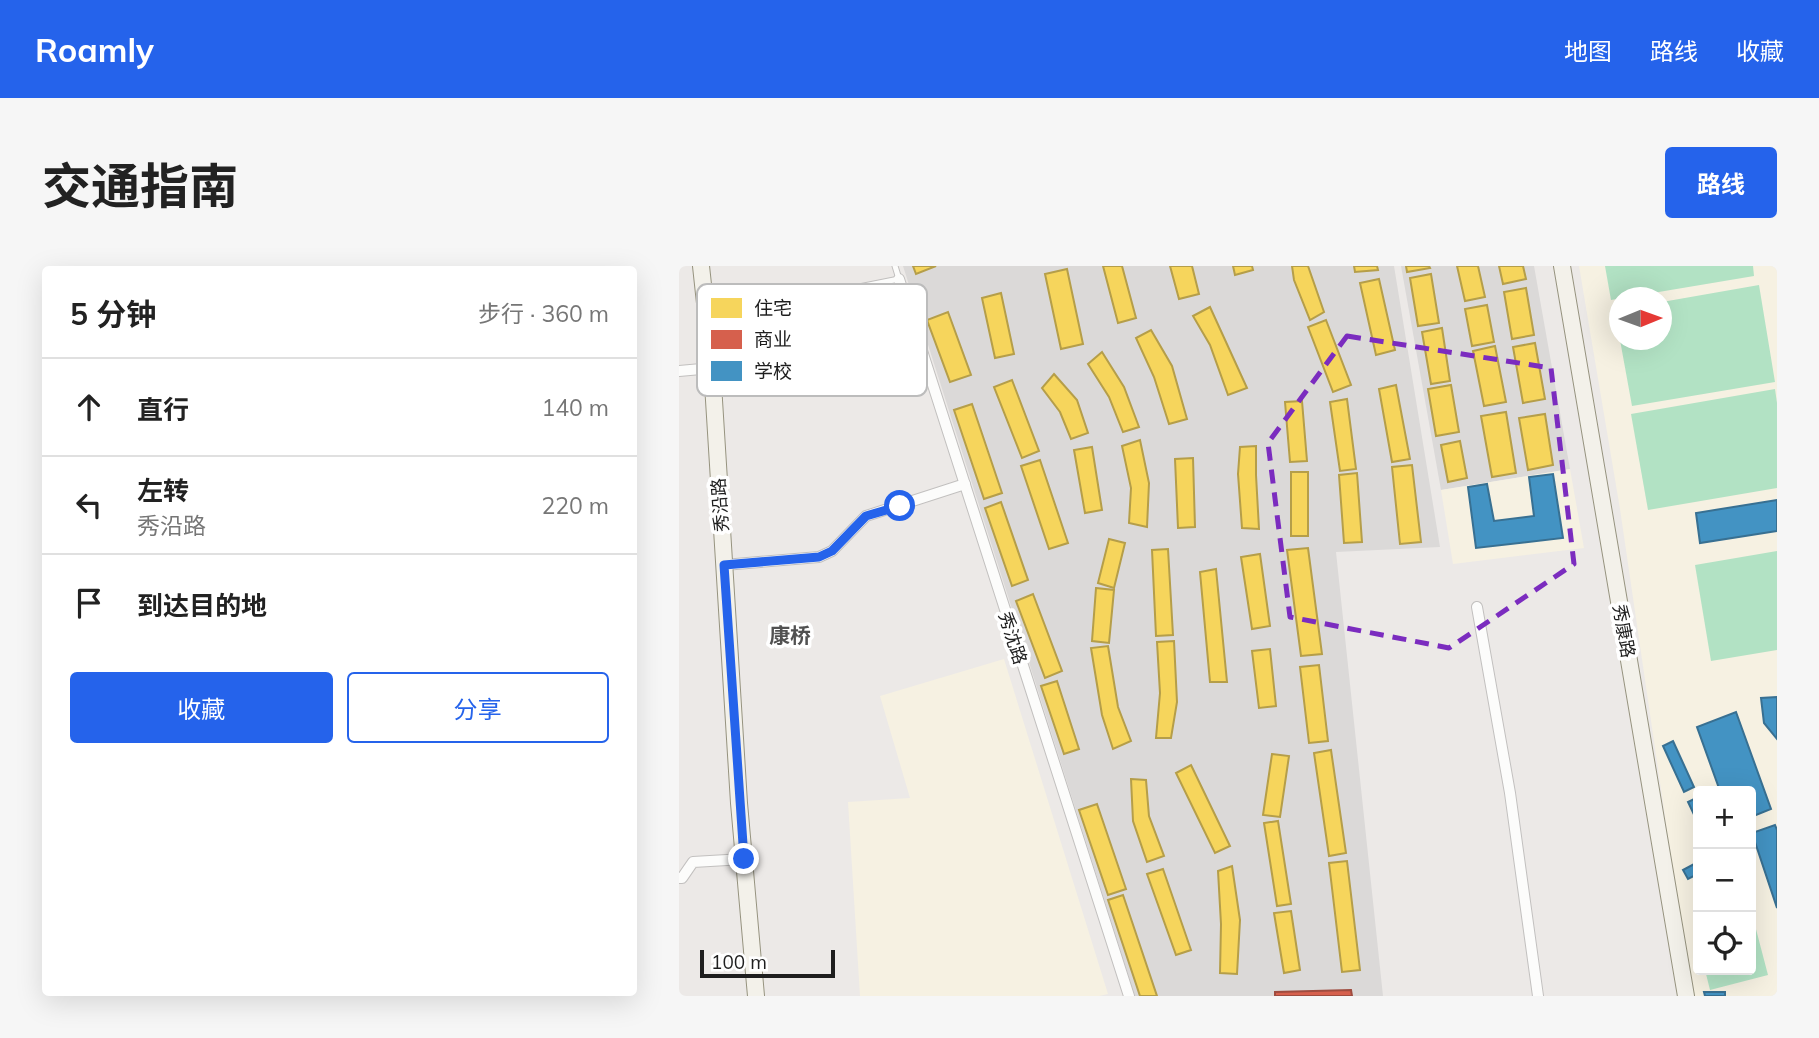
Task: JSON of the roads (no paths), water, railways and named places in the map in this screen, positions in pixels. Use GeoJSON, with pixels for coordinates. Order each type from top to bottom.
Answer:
{"type":"FeatureCollection","features":[{"type":"Feature","properties":{"kind":"street","name":"秀沿路"},"geometry":{"type":"LineString","coordinates":[[701,266],[703,284]]}},
{"type":"Feature","properties":{"kind":"street","name":"秀康路"},"geometry":{"type":"LineString","coordinates":[[1562,266],[1686,996]]}},
{"type":"Feature","properties":{"kind":"street","name":"秀沈路"},"geometry":{"type":"LineString","coordinates":[[899,279],[901,284]]}},
{"type":"Feature","properties":{"kind":"street","name":"秀沈路"},"geometry":{"type":"LineString","coordinates":[[927,367],[1129,996]]}},
{"type":"Feature","properties":{"kind":"street"},"geometry":{"type":"LineString","coordinates":[[679,371],[697,369]]}},
{"type":"Feature","properties":{"kind":"street","name":"秀沿路"},"geometry":{"type":"LineString","coordinates":[[714,396],[744,859],[756,996]]}},
{"type":"Feature","properties":{"kind":"street"},"geometry":{"type":"LineString","coordinates":[[724,565],[819,557],[832,551],[866,516],[964,484]]}},
{"type":"Feature","properties":{"kind":"street"},"geometry":{"type":"LineString","coordinates":[[1477,607],[1510,793],[1538,996]]}},
{"type":"Feature","properties":{"kind":"street"},"geometry":{"type":"LineString","coordinates":[[679,878],[693,862],[744,859]]}},
{"type":"Feature","properties":{"kind":"lane"},"geometry":{"type":"LineString","coordinates":[[874,284],[899,279],[895,266]]}},
{"type":"Feature","properties":{"kind":"district","name":"康桥"},"geometry":{"type":"Point","coordinates":[790,635]}}]}
